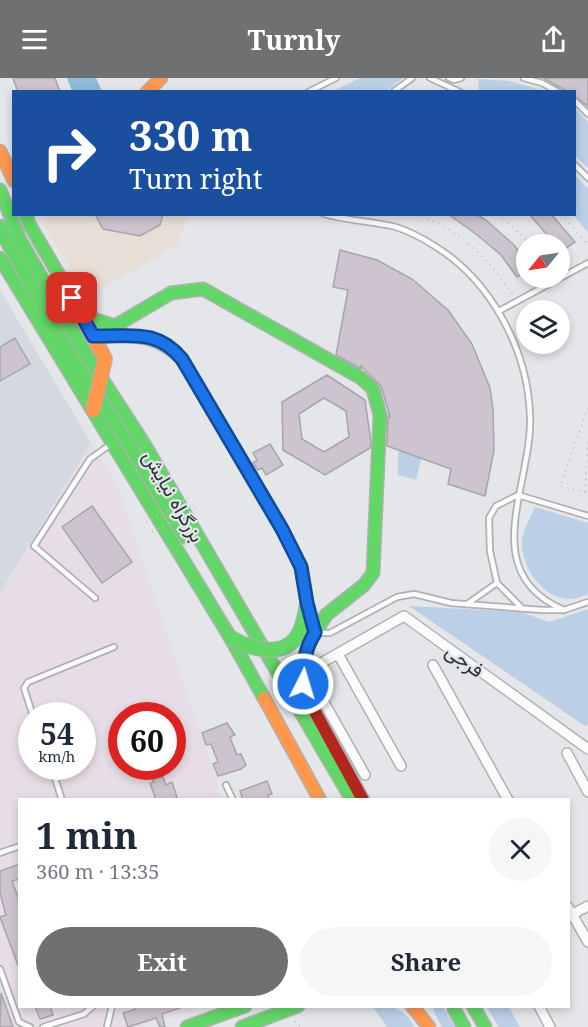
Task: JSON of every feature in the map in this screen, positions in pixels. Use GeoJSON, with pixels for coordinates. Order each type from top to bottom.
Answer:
{"type":"FeatureCollection","features":[{"type":"Feature","properties":{"kind":"main road"},"geometry":{"type":"LineString","coordinates":[[149,90],[161,78]]}},
{"type":"Feature","properties":{"kind":"main road"},"geometry":{"type":"LineString","coordinates":[[0,151],[12,177]]}},
{"type":"Feature","properties":{"kind":"main road","name":"بزرگراه نیایش"},"geometry":{"type":"LineString","coordinates":[[0,190],[19,238],[86,354],[143,442],[351,798]]}},
{"type":"Feature","properties":{"kind":"main road"},"geometry":{"type":"LineString","coordinates":[[30,218],[105,359],[93,410]]}},
{"type":"Feature","properties":{"kind":"main road","name":"بزرگراه نیایش"},"geometry":{"type":"LineString","coordinates":[[0,226],[76,363],[132,449],[337,798]]}},
{"type":"Feature","properties":{"kind":"main road"},"geometry":{"type":"LineString","coordinates":[[0,258],[230,637],[319,798]]}},
{"type":"Feature","properties":{"kind":"main road"},"geometry":{"type":"LineString","coordinates":[[83,316],[115,326],[171,292],[202,289],[361,378],[373,389],[380,415],[373,573],[364,585],[326,615],[308,643],[303,684],[308,699],[362,798]]}},
{"type":"Feature","properties":{"kind":"main road"},"geometry":{"type":"LineString","coordinates":[[93,336],[151,337],[171,346],[182,359],[282,529],[301,567],[315,633]]}},
{"type":"Feature","properties":{"kind":"main road"},"geometry":{"type":"LineString","coordinates":[[230,637],[239,644],[257,648],[274,650],[287,647],[297,638],[305,622],[307,603]]}},
{"type":"Feature","properties":{"kind":"main road"},"geometry":{"type":"LineString","coordinates":[[187,1027],[240,1008]]}},
{"type":"Feature","properties":{"kind":"main road"},"geometry":{"type":"LineString","coordinates":[[242,1027],[293,1008]]}},
{"type":"Feature","properties":{"kind":"main road"},"geometry":{"type":"LineString","coordinates":[[414,1008],[427,1025]]}},
{"type":"Feature","properties":{"kind":"main road"},"geometry":{"type":"LineString","coordinates":[[423,1008],[427,1025]]}},
{"type":"Feature","properties":{"kind":"main road"},"geometry":{"type":"LineString","coordinates":[[474,1008],[485,1027]]}},
{"type":"Feature","properties":{"kind":"main road"},"geometry":{"type":"LineString","coordinates":[[454,1009],[464,1027]]}},
{"type":"Feature","properties":{"kind":"street","name":"فرجی"},"geometry":{"type":"LineString","coordinates":[[338,654],[404,616],[588,748]]}},
{"type":"Feature","properties":{"kind":"street"},"geometry":{"type":"LineString","coordinates":[[364,775],[317,690],[322,662],[338,654],[401,766]]}},
{"type":"Feature","properties":{"kind":"street"},"geometry":{"type":"LineString","coordinates":[[432,665],[507,798]]}},
{"type":"Feature","properties":{"kind":"street"},"geometry":{"type":"LineString","coordinates":[[567,753],[588,792]]}},
{"type":"Feature","properties":{"kind":"street"},"geometry":{"type":"LineString","coordinates":[[588,906],[570,913],[588,942]]}},
{"type":"Feature","properties":{"kind":"street"},"geometry":{"type":"LineString","coordinates":[[540,1008],[550,1027]]}},
{"type":"Feature","properties":{"kind":"lane"},"geometry":{"type":"LineString","coordinates":[[312,90],[336,78]]}},
{"type":"Feature","properties":{"kind":"lane"},"geometry":{"type":"LineString","coordinates":[[396,90],[412,78]]}},
{"type":"Feature","properties":{"kind":"lane"},"geometry":{"type":"LineString","coordinates":[[430,78],[456,90]]}},
{"type":"Feature","properties":{"kind":"lane"},"geometry":{"type":"LineString","coordinates":[[449,78],[454,80],[461,78]]}},
{"type":"Feature","properties":{"kind":"lane"},"geometry":{"type":"LineString","coordinates":[[524,78],[542,82],[555,90]]}},
{"type":"Feature","properties":{"kind":"lane"},"geometry":{"type":"LineString","coordinates":[[576,102],[588,114]]}},
{"type":"Feature","properties":{"kind":"lane"},"geometry":{"type":"LineString","coordinates":[[576,166],[588,178]]}},
{"type":"Feature","properties":{"kind":"lane"},"geometry":{"type":"LineString","coordinates":[[334,216],[397,228],[432,244],[457,262],[499,310],[518,354],[527,387],[531,417],[513,537],[515,557],[521,574],[531,589],[546,602],[564,610]]}},
{"type":"Feature","properties":{"kind":"lane"},"geometry":{"type":"LineString","coordinates":[[519,300],[588,263]]}},
{"type":"Feature","properties":{"kind":"lane"},"geometry":{"type":"LineString","coordinates":[[499,310],[516,302]]}},
{"type":"Feature","properties":{"kind":"lane"},"geometry":{"type":"LineString","coordinates":[[95,598],[34,546],[90,459],[113,442]]}},
{"type":"Feature","properties":{"kind":"lane"},"geometry":{"type":"LineString","coordinates":[[523,609],[497,583],[490,551],[489,518],[496,506],[518,495],[588,516]]}},
{"type":"Feature","properties":{"kind":"lane"},"geometry":{"type":"LineString","coordinates":[[466,604],[497,583]]}},
{"type":"Feature","properties":{"kind":"lane"},"geometry":{"type":"LineString","coordinates":[[315,633],[330,633],[397,597],[414,594],[466,604],[523,609],[564,610],[588,602]]}},
{"type":"Feature","properties":{"kind":"lane"},"geometry":{"type":"LineString","coordinates":[[28,702],[24,688],[28,682],[114,647]]}},
{"type":"Feature","properties":{"kind":"lane"},"geometry":{"type":"LineString","coordinates":[[56,780],[61,798]]}},
{"type":"Feature","properties":{"kind":"lane"},"geometry":{"type":"LineString","coordinates":[[226,785],[232,798]]}},
{"type":"Feature","properties":{"kind":"lane"},"geometry":{"type":"LineString","coordinates":[[0,853],[18,847]]}},
{"type":"Feature","properties":{"kind":"lane"},"geometry":{"type":"LineString","coordinates":[[0,969],[19,1022],[30,1027]]}},
{"type":"Feature","properties":{"kind":"lane"},"geometry":{"type":"LineString","coordinates":[[43,1027],[84,1014],[91,1008]]}},
{"type":"Feature","properties":{"kind":"lane"},"geometry":{"type":"LineString","coordinates":[[107,1027],[112,1008]]}},
{"type":"Feature","properties":{"kind":"path"},"geometry":{"type":"LineString","coordinates":[[576,97],[588,82]]}},
{"type":"Feature","properties":{"kind":"path"},"geometry":{"type":"LineString","coordinates":[[420,216],[445,227],[474,249],[495,269],[516,300]]}},
{"type":"Feature","properties":{"kind":"path"},"geometry":{"type":"LineString","coordinates":[[501,216],[520,234]]}},
{"type":"Feature","properties":{"kind":"path"},"geometry":{"type":"LineString","coordinates":[[563,216],[588,245]]}},
{"type":"Feature","properties":{"kind":"path"},"geometry":{"type":"LineString","coordinates":[[588,408],[560,486],[586,493],[588,438]]}},
{"type":"Feature","properties":{"kind":"path"},"geometry":{"type":"LineString","coordinates":[[147,522],[189,497]]}},
{"type":"Feature","properties":{"kind":"path"},"geometry":{"type":"LineString","coordinates":[[152,532],[196,508]]}},
{"type":"Feature","properties":{"kind":"shaded area"},"geometry":{"type":"Polygon","coordinates":[[[67,78],[96,78],[102,90],[72,90],[67,78]]]}},
{"type":"Feature","properties":{"kind":"shaded area"},"geometry":{"type":"Polygon","coordinates":[[[360,78],[403,78],[387,90],[335,90],[360,78]]]}},
{"type":"Feature","properties":{"kind":"shaded area"},"geometry":{"type":"Polygon","coordinates":[[[478,79],[509,81],[541,90],[479,90],[478,79]]]}},
{"type":"Feature","properties":{"kind":"shaded area"},"geometry":{"type":"Polygon","coordinates":[[[576,110],[588,122],[588,168],[576,157],[576,110]]]}},
{"type":"Feature","properties":{"kind":"shaded area"},"geometry":{"type":"Polygon","coordinates":[[[576,176],[588,189],[588,232],[574,216],[576,216],[576,176]]]}},
{"type":"Feature","properties":{"kind":"shaded area"},"geometry":{"type":"Polygon","coordinates":[[[46,216],[188,216],[177,245],[87,297],[42,221],[46,216]]]}},
{"type":"Feature","properties":{"kind":"shaded area"},"geometry":{"type":"Polygon","coordinates":[[[0,290],[91,443],[0,593],[0,290]]]}},
{"type":"Feature","properties":{"kind":"shaded area"},"geometry":{"type":"Polygon","coordinates":[[[91,443],[115,480],[223,798],[18,798],[18,1008],[195,1008],[139,1027],[13,1027],[0,990],[0,594],[91,443]]]}},
{"type":"Feature","properties":{"kind":"shaded area"},"geometry":{"type":"Polygon","coordinates":[[[398,451],[422,456],[416,480],[398,475],[398,451]]]}},
{"type":"Feature","properties":{"kind":"shaded area"},"geometry":{"type":"Polygon","coordinates":[[[535,507],[588,523],[588,594],[576,598],[553,595],[544,589],[529,570],[524,558],[522,541],[535,507]]]}},
{"type":"Feature","properties":{"kind":"shaded area"},"geometry":{"type":"Polygon","coordinates":[[[409,606],[521,612],[549,622],[588,609],[588,724],[585,726],[409,606]]]}},
{"type":"Feature","properties":{"kind":"shaded area"},"geometry":{"type":"Polygon","coordinates":[[[374,1008],[397,1009],[406,1015],[414,1027],[387,1027],[374,1008]]]}},
{"type":"Feature","properties":{"kind":"shaded area"},"geometry":{"type":"Polygon","coordinates":[[[433,1008],[444,1008],[455,1027],[442,1027],[433,1008]]]}},
{"type":"Feature","properties":{"kind":"shaded area"},"geometry":{"type":"Polygon","coordinates":[[[488,1008],[510,1008],[520,1027],[499,1027],[488,1008]]]}},
{"type":"Feature","properties":{"kind":"building"},"geometry":{"type":"Polygon","coordinates":[[[13,78],[55,78],[59,90],[17,90],[13,78]]]}},
{"type":"Feature","properties":{"kind":"building"},"geometry":{"type":"Polygon","coordinates":[[[543,78],[588,78],[588,106],[576,97],[576,90],[564,90],[543,78]]]}},
{"type":"Feature","properties":{"kind":"building"},"geometry":{"type":"Polygon","coordinates":[[[96,216],[162,216],[160,225],[140,236],[103,229],[96,216]]]}},
{"type":"Feature","properties":{"kind":"building"},"geometry":{"type":"Polygon","coordinates":[[[451,216],[479,216],[514,245],[516,248],[516,276],[501,255],[451,216]]]}},
{"type":"Feature","properties":{"kind":"building"},"geometry":{"type":"Polygon","coordinates":[[[531,216],[553,216],[568,234],[546,234],[531,216]]]}},
{"type":"Feature","properties":{"kind":"building"},"geometry":{"type":"Polygon","coordinates":[[[570,236],[575,242],[570,245],[570,236]]]}},
{"type":"Feature","properties":{"kind":"building"},"geometry":{"type":"Polygon","coordinates":[[[340,250],[377,260],[412,279],[448,310],[472,344],[490,388],[493,409],[494,450],[485,496],[448,484],[451,469],[387,446],[388,416],[390,417],[381,386],[361,366],[361,369],[336,355],[348,290],[333,287],[340,250]]]}},
{"type":"Feature","properties":{"kind":"building"},"geometry":{"type":"Polygon","coordinates":[[[15,338],[30,364],[0,381],[0,347],[15,338]]]}},
{"type":"Feature","properties":{"kind":"building"},"geometry":{"type":"Polygon","coordinates":[[[327,375],[365,400],[370,448],[325,475],[283,450],[282,402],[327,375]],[[324,398],[299,414],[302,439],[324,452],[349,437],[346,411],[324,398]]]}},
{"type":"Feature","properties":{"kind":"building"},"geometry":{"type":"Polygon","coordinates":[[[270,444],[283,465],[266,475],[262,468],[258,470],[253,463],[257,460],[253,453],[270,444]]]}},
{"type":"Feature","properties":{"kind":"building"},"geometry":{"type":"Polygon","coordinates":[[[92,506],[132,562],[102,583],[62,527],[92,506]]]}},
{"type":"Feature","properties":{"kind":"building"},"geometry":{"type":"Polygon","coordinates":[[[227,723],[235,735],[230,737],[237,755],[241,754],[246,765],[241,769],[218,776],[213,764],[218,762],[211,744],[206,745],[202,733],[227,723]]]}},
{"type":"Feature","properties":{"kind":"building"},"geometry":{"type":"Polygon","coordinates":[[[153,780],[164,780],[166,785],[172,782],[177,798],[155,798],[150,783],[154,782],[153,780]]]}},
{"type":"Feature","properties":{"kind":"building"},"geometry":{"type":"Polygon","coordinates":[[[267,781],[272,794],[268,795],[269,798],[242,798],[240,791],[267,781]]]}},
{"type":"Feature","properties":{"kind":"building"},"geometry":{"type":"Polygon","coordinates":[[[18,865],[18,880],[12,881],[18,897],[18,965],[0,917],[6,915],[0,893],[0,871],[18,865]]]}},
{"type":"Feature","properties":{"kind":"building"},"geometry":{"type":"Polygon","coordinates":[[[1,993],[13,1027],[0,1027],[1,993]]]}},
{"type":"Feature","properties":{"kind":"building"},"geometry":{"type":"Polygon","coordinates":[[[36,1008],[51,1008],[53,1015],[40,1019],[36,1008]]]}},
{"type":"Feature","properties":{"kind":"building"},"geometry":{"type":"Polygon","coordinates":[[[180,1008],[162,1014],[165,1027],[160,1027],[156,1018],[128,1027],[123,1013],[136,1009],[180,1008]]]}},
{"type":"Feature","properties":{"kind":"traffic: fast"},"geometry":{"type":"LineString","coordinates":[[0,190],[19,238],[86,354],[143,442],[351,798]]}},
{"type":"Feature","properties":{"kind":"traffic: fast"},"geometry":{"type":"LineString","coordinates":[[27,216],[29,224],[83,316]]}},
{"type":"Feature","properties":{"kind":"traffic: fast"},"geometry":{"type":"LineString","coordinates":[[0,226],[76,363],[132,449],[185,537]]}},
{"type":"Feature","properties":{"kind":"traffic: fast"},"geometry":{"type":"LineString","coordinates":[[0,258],[230,637],[264,698]]}},
{"type":"Feature","properties":{"kind":"traffic: fast"},"geometry":{"type":"LineString","coordinates":[[83,316],[115,326],[171,293],[203,289],[361,378],[373,389],[380,415],[373,573],[364,585],[326,615],[315,633]]}},
{"type":"Feature","properties":{"kind":"traffic: fast"},"geometry":{"type":"LineString","coordinates":[[93,336],[130,336],[151,339],[172,350],[182,359],[282,529],[301,566],[315,633],[304,660]]}},
{"type":"Feature","properties":{"kind":"traffic: fast"},"geometry":{"type":"LineString","coordinates":[[230,637],[245,645],[263,649],[272,650],[289,645],[298,635],[307,603]]}},
{"type":"Feature","properties":{"kind":"traffic: fast"},"geometry":{"type":"LineString","coordinates":[[187,1027],[239,1008]]}},
{"type":"Feature","properties":{"kind":"traffic: fast"},"geometry":{"type":"LineString","coordinates":[[242,1027],[293,1008]]}},
{"type":"Feature","properties":{"kind":"traffic: fast"},"geometry":{"type":"LineString","coordinates":[[474,1008],[485,1027]]}},
{"type":"Feature","properties":{"kind":"traffic: fast"},"geometry":{"type":"LineString","coordinates":[[454,1009],[464,1027]]}},
{"type":"Feature","properties":{"kind":"traffic: slow"},"geometry":{"type":"LineString","coordinates":[[149,90],[161,78]]}},
{"type":"Feature","properties":{"kind":"traffic: slow"},"geometry":{"type":"LineString","coordinates":[[0,151],[12,177]]}},
{"type":"Feature","properties":{"kind":"traffic: slow"},"geometry":{"type":"LineString","coordinates":[[83,316],[105,359],[93,410]]}},
{"type":"Feature","properties":{"kind":"traffic: slow"},"geometry":{"type":"LineString","coordinates":[[264,698],[319,798]]}},
{"type":"Feature","properties":{"kind":"traffic: slow"},"geometry":{"type":"LineString","coordinates":[[414,1008],[429,1027]]}},
{"type":"Feature","properties":{"kind":"traffic: jam"},"geometry":{"type":"LineString","coordinates":[[304,660],[304,682],[308,699],[362,798]]}},
{"type":"Feature","properties":{"kind":"route"},"geometry":{"type":"LineString","coordinates":[[72,298],[93,336],[151,337],[171,346],[182,359],[282,529],[301,567],[315,633],[308,643],[303,684]]}}]}
